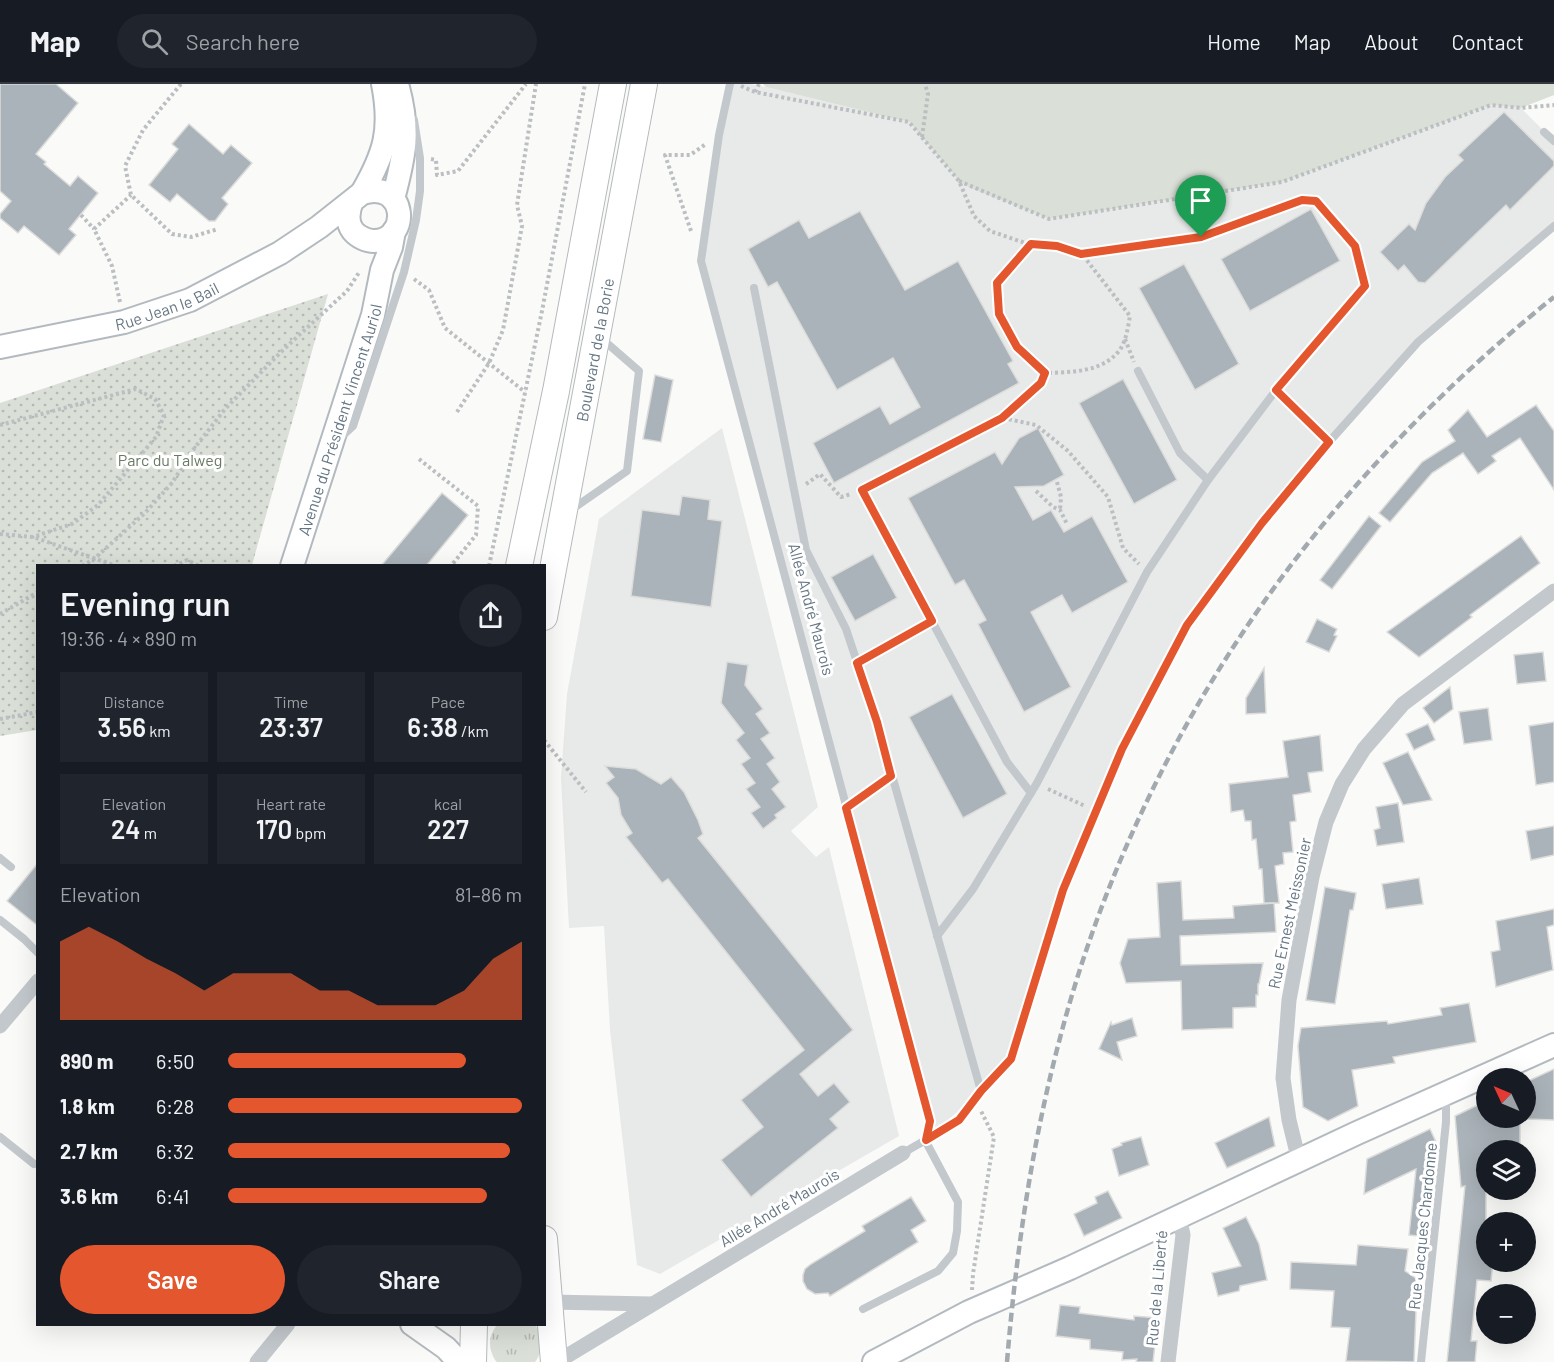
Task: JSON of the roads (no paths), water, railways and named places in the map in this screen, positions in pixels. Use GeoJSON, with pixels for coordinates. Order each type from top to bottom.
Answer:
{"type":"FeatureCollection","features":[{"type":"Feature","properties":{"kind":"main road","name":"Boulevard de la Borie"},"geometry":{"type":"LineString","coordinates":[[519,564],[556,391],[613,84]]}},
{"type":"Feature","properties":{"kind":"main road","name":"Boulevard de la Borie"},"geometry":{"type":"LineString","coordinates":[[546,607],[644,84]]}},
{"type":"Feature","properties":{"kind":"main road"},"geometry":{"type":"LineString","coordinates":[[546,1280],[555,1362]]}},
{"type":"Feature","properties":{"kind":"main road"},"geometry":{"type":"LineString","coordinates":[[473,1362],[474,1326]]}},
{"type":"Feature","properties":{"kind":"street"},"geometry":{"type":"LineString","coordinates":[[382,84],[387,131],[383,153],[348,214],[360,236],[393,271]]}},
{"type":"Feature","properties":{"kind":"street"},"geometry":{"type":"LineString","coordinates":[[393,199],[405,156],[406,135],[402,100],[397,84]]}},
{"type":"Feature","properties":{"kind":"street"},"geometry":{"type":"LineString","coordinates":[[319,227],[382,240],[394,231],[400,217],[393,199],[379,190],[357,197]]}},
{"type":"Feature","properties":{"kind":"street","name":"Rue Jean le Bail"},"geometry":{"type":"LineString","coordinates":[[0,347],[124,322],[190,300],[280,253],[319,227],[357,197]]}},
{"type":"Feature","properties":{"kind":"street","name":"Avenue du Président Vincent Auriol"},"geometry":{"type":"LineString","coordinates":[[293,564],[373,315],[393,271],[391,247],[394,231]]}},
{"type":"Feature","properties":{"kind":"street","name":"Rue Ernest Meissonier"},"geometry":{"type":"LineString","coordinates":[[1299,1161],[1289,1120],[1283,1078],[1289,1000],[1312,877],[1326,822],[1342,784],[1364,750],[1403,704],[1554,591]]}},
{"type":"Feature","properties":{"kind":"street"},"geometry":{"type":"LineString","coordinates":[[0,1026],[36,983]]}},
{"type":"Feature","properties":{"kind":"street"},"geometry":{"type":"LineString","coordinates":[[881,1361],[969,1312],[1446,1092],[1554,1045]]}},
{"type":"Feature","properties":{"kind":"street","name":"Allée André Maurois"},"geometry":{"type":"LineString","coordinates":[[555,1362],[903,1153]]}},
{"type":"Feature","properties":{"kind":"street","name":"Rue de la Liberté"},"geometry":{"type":"LineString","coordinates":[[1168,1362],[1183,1235],[1179,1217]]}},
{"type":"Feature","properties":{"kind":"street"},"geometry":{"type":"LineString","coordinates":[[547,1301],[652,1304]]}},
{"type":"Feature","properties":{"kind":"street"},"geometry":{"type":"LineString","coordinates":[[257,1362],[286,1326]]}},
{"type":"Feature","properties":{"kind":"street"},"geometry":{"type":"LineString","coordinates":[[415,1326],[446,1348],[459,1362]]}},
{"type":"Feature","properties":{"kind":"lane","name":"Allée André Maurois"},"geometry":{"type":"LineString","coordinates":[[730,84],[719,135],[701,261],[930,1121],[926,1140]]}},
{"type":"Feature","properties":{"kind":"lane"},"geometry":{"type":"LineString","coordinates":[[393,271],[419,201],[420,158],[412,107]]}},
{"type":"Feature","properties":{"kind":"lane"},"geometry":{"type":"LineString","coordinates":[[1544,132],[1554,141]]}},
{"type":"Feature","properties":{"kind":"lane"},"geometry":{"type":"LineString","coordinates":[[981,1091],[1011,1059],[1063,890],[1122,749],[1187,625],[1262,523],[1329,442],[1418,342],[1554,226]]}},
{"type":"Feature","properties":{"kind":"lane"},"geometry":{"type":"LineString","coordinates":[[937,936],[973,889],[1031,794],[1147,572],[1208,480],[1276,390],[1365,286],[1355,246]]}},
{"type":"Feature","properties":{"kind":"lane","name":"Allée André Maurois"},"geometry":{"type":"LineString","coordinates":[[754,288],[806,550],[846,629],[877,722],[981,1091],[959,1120],[903,1153]]}},
{"type":"Feature","properties":{"kind":"lane"},"geometry":{"type":"LineString","coordinates":[[565,514],[627,471],[639,371],[598,336]]}},
{"type":"Feature","properties":{"kind":"lane"},"geometry":{"type":"LineString","coordinates":[[1138,371],[1180,453],[1208,480]]}},
{"type":"Feature","properties":{"kind":"lane"},"geometry":{"type":"LineString","coordinates":[[1276,390],[1329,442]]}},
{"type":"Feature","properties":{"kind":"lane"},"geometry":{"type":"LineString","coordinates":[[862,490],[1007,762],[1031,794]]}},
{"type":"Feature","properties":{"kind":"lane"},"geometry":{"type":"LineString","coordinates":[[846,808],[891,776]]}},
{"type":"Feature","properties":{"kind":"lane"},"geometry":{"type":"LineString","coordinates":[[0,858],[10,867]]}},
{"type":"Feature","properties":{"kind":"lane"},"geometry":{"type":"LineString","coordinates":[[0,920],[36,951]]}},
{"type":"Feature","properties":{"kind":"lane","name":"Rue Jacques Chardonne"},"geometry":{"type":"LineString","coordinates":[[1421,1362],[1446,1122],[1446,1092]]}},
{"type":"Feature","properties":{"kind":"lane"},"geometry":{"type":"LineString","coordinates":[[0,1137],[34,1164]]}},
{"type":"Feature","properties":{"kind":"lane"},"geometry":{"type":"LineString","coordinates":[[863,1309],[938,1271],[953,1253],[957,1231],[958,1202],[926,1140]]}},
{"type":"Feature","properties":{"kind":"railway"},"geometry":{"type":"LineString","coordinates":[[1007,1362],[1026,1198],[1041,1118],[1060,1038],[1079,972],[1102,907],[1157,780],[1226,659],[1264,602],[1305,547],[1362,479],[1422,415],[1487,354],[1554,297]]}},
{"type":"Feature","properties":{"kind":"park label","name":"Parc du Talweg"},"geometry":{"type":"Point","coordinates":[170,459]}}]}
